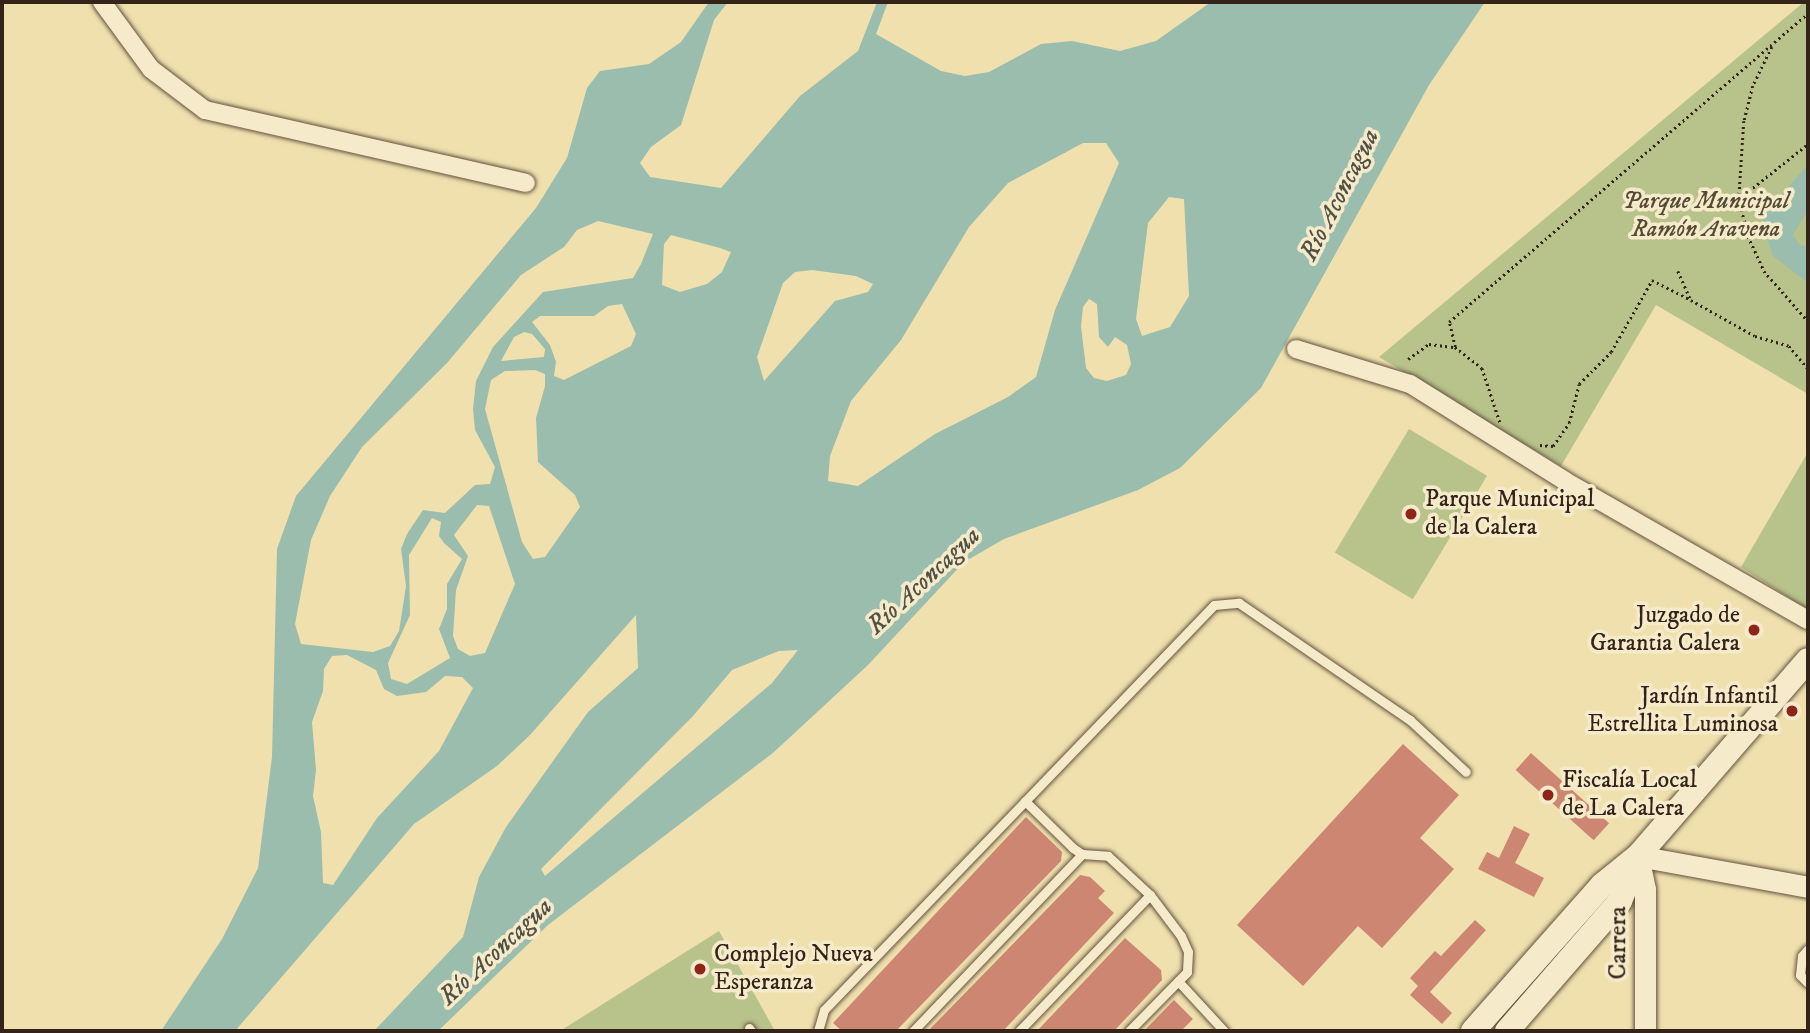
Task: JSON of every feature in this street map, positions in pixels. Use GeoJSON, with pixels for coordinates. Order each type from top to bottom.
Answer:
{"type":"FeatureCollection","features":[{"type":"Feature","properties":{"kind":"main road"},"geometry":{"type":"LineString","coordinates":[[1473,1031],[1602,885],[1638,856],[1808,660]]}},
{"type":"Feature","properties":{"kind":"main road"},"geometry":{"type":"LineString","coordinates":[[1507,1031],[1620,901],[1638,856]]}},
{"type":"Feature","properties":{"kind":"street"},"geometry":{"type":"LineString","coordinates":[[102,2],[152,69],[205,110],[526,183]]}},
{"type":"Feature","properties":{"kind":"street"},"geometry":{"type":"LineString","coordinates":[[1296,349],[1410,384],[1565,481],[1808,620]]}},
{"type":"Feature","properties":{"kind":"street"},"geometry":{"type":"LineString","coordinates":[[1638,856],[1808,887]]}},
{"type":"Feature","properties":{"kind":"street","name":"Carrera"},"geometry":{"type":"LineString","coordinates":[[1638,856],[1645,889],[1645,1031]]}},
{"type":"Feature","properties":{"kind":"lane"},"geometry":{"type":"LineString","coordinates":[[818,1031],[824,1010],[1214,605],[1225,601],[1239,603],[1410,720],[1466,772]]}},
{"type":"Feature","properties":{"kind":"lane"},"geometry":{"type":"LineString","coordinates":[[1024,801],[1082,854],[1108,856],[1150,895],[1188,952],[1187,972],[1129,1031]]}},
{"type":"Feature","properties":{"kind":"lane"},"geometry":{"type":"LineString","coordinates":[[913,1031],[1082,854]]}},
{"type":"Feature","properties":{"kind":"lane"},"geometry":{"type":"LineString","coordinates":[[1019,1031],[1150,895]]}},
{"type":"Feature","properties":{"kind":"lane"},"geometry":{"type":"LineString","coordinates":[[1808,949],[1802,956],[1800,975],[1808,982]]}},
{"type":"Feature","properties":{"kind":"lane"},"geometry":{"type":"LineString","coordinates":[[1178,981],[1224,1031]]}},
{"type":"Feature","properties":{"kind":"path"},"geometry":{"type":"LineString","coordinates":[[1455,346],[1449,322],[1808,13]]}},
{"type":"Feature","properties":{"kind":"path"},"geometry":{"type":"LineString","coordinates":[[1776,41],[1764,57],[1744,121],[1739,199],[1748,236],[1764,271],[1808,321]]}},
{"type":"Feature","properties":{"kind":"path"},"geometry":{"type":"LineString","coordinates":[[1739,199],[1808,144]]}},
{"type":"Feature","properties":{"kind":"path"},"geometry":{"type":"LineString","coordinates":[[1678,271],[1691,300]]}},
{"type":"Feature","properties":{"kind":"path"},"geometry":{"type":"LineString","coordinates":[[1527,444],[1553,446],[1569,423],[1579,384],[1611,352],[1652,280],[1755,336],[1789,346],[1808,369]]}},
{"type":"Feature","properties":{"kind":"path"},"geometry":{"type":"LineString","coordinates":[[1408,359],[1429,344],[1455,346],[1482,368],[1500,422],[1509,430]]}},
{"type":"Feature","properties":{"kind":"green space","name":"Parque Municipal Ramón Aravena"},"geometry":{"type":"Polygon","coordinates":[[[1804,2],[1808,2],[1808,394],[1656,305],[1561,466],[1379,357],[1804,2]]]}},
{"type":"Feature","properties":{"kind":"green space","name":"Parque Municipal de la Calera"},"geometry":{"type":"Polygon","coordinates":[[[1409,429],[1487,476],[1413,599],[1335,552],[1409,429]]]}},
{"type":"Feature","properties":{"kind":"green space"},"geometry":{"type":"Polygon","coordinates":[[[1808,452],[1808,610],[1741,567],[1808,452]]]}},
{"type":"Feature","properties":{"kind":"green space","name":"Complejo Nueva Esperanza"},"geometry":{"type":"Polygon","coordinates":[[[719,931],[775,1031],[560,1031],[719,931]]]}},
{"type":"Feature","properties":{"kind":"water","name":"Río Aconcagua"},"geometry":{"type":"Polygon","coordinates":[[[709,2],[728,2],[714,20],[681,125],[651,147],[640,163],[650,177],[721,188],[800,96],[858,51],[877,2],[888,2],[876,34],[941,71],[965,76],[989,72],[1041,44],[1072,41],[1120,51],[1156,41],[1211,2],[1485,2],[1429,85],[1261,388],[1180,468],[1138,490],[1004,539],[964,562],[868,665],[774,752],[548,925],[438,1031],[374,1031],[463,937],[479,877],[506,827],[588,712],[638,668],[636,615],[530,735],[497,766],[414,824],[235,1031],[161,1031],[222,939],[258,868],[272,757],[277,549],[296,496],[536,208],[567,158],[587,88],[600,71],[649,64],[681,42],[709,2]],[[1083,143],[1008,183],[969,227],[901,340],[851,401],[830,456],[828,481],[858,486],[935,434],[1008,397],[1036,377],[1055,310],[1119,163],[1106,143],[1083,143]],[[1169,197],[1148,223],[1136,319],[1142,336],[1170,327],[1189,296],[1184,199],[1169,197]],[[598,221],[577,230],[564,247],[521,275],[447,363],[362,447],[330,496],[311,540],[295,624],[301,644],[373,652],[390,646],[399,631],[406,586],[401,549],[407,534],[423,510],[445,513],[475,485],[490,484],[495,467],[475,430],[473,409],[476,381],[493,347],[543,292],[633,278],[653,234],[598,221]],[[671,235],[664,244],[662,285],[680,292],[707,284],[722,272],[731,252],[671,235]],[[812,270],[795,272],[783,283],[757,357],[764,381],[835,301],[868,292],[873,284],[856,276],[812,270]],[[1089,299],[1083,307],[1081,326],[1086,368],[1094,378],[1107,381],[1126,375],[1131,364],[1127,345],[1115,337],[1108,347],[1099,337],[1097,304],[1089,299]],[[622,304],[608,306],[594,316],[540,316],[532,322],[550,345],[556,362],[554,376],[564,380],[631,346],[636,334],[622,304]],[[524,332],[514,337],[501,361],[544,357],[545,349],[532,334],[524,332]],[[535,370],[505,371],[491,380],[485,409],[522,542],[533,559],[545,557],[580,507],[575,495],[538,462],[536,418],[545,386],[545,374],[535,370]],[[477,505],[454,535],[468,556],[456,590],[453,636],[458,649],[470,656],[485,653],[515,584],[489,506],[477,505]],[[432,518],[409,555],[410,615],[388,663],[391,679],[407,684],[450,658],[439,629],[447,609],[447,584],[462,559],[444,543],[439,536],[441,522],[432,518]],[[798,650],[779,651],[732,670],[693,716],[541,869],[545,876],[772,683],[798,650]],[[347,655],[332,656],[324,669],[323,691],[312,722],[316,770],[313,796],[321,832],[323,883],[333,885],[377,818],[439,751],[473,688],[462,677],[445,676],[426,692],[397,696],[384,689],[376,670],[347,655]]]}},
{"type":"Feature","properties":{"kind":"water"},"geometry":{"type":"Polygon","coordinates":[[[1808,164],[1808,210],[1793,235],[1800,245],[1808,247],[1808,283],[1773,256],[1762,223],[1765,214],[1808,164]]]}},
{"type":"Feature","properties":{"kind":"building"},"geometry":{"type":"Polygon","coordinates":[[[1403,744],[1459,795],[1420,838],[1454,869],[1382,948],[1358,926],[1303,986],[1237,925],[1403,744]]]}},
{"type":"Feature","properties":{"kind":"building"},"geometry":{"type":"Polygon","coordinates":[[[1531,753],[1609,823],[1594,840],[1516,770],[1531,753]]]}},
{"type":"Feature","properties":{"kind":"building"},"geometry":{"type":"Polygon","coordinates":[[[1026,817],[1062,852],[1061,861],[896,1031],[842,1031],[833,1023],[1026,817]]]}},
{"type":"Feature","properties":{"kind":"building"},"geometry":{"type":"Polygon","coordinates":[[[1514,826],[1530,834],[1515,863],[1544,878],[1534,897],[1478,869],[1487,852],[1499,858],[1514,826]]]}},
{"type":"Feature","properties":{"kind":"building"},"geometry":{"type":"Polygon","coordinates":[[[1080,875],[1090,877],[1105,891],[1098,898],[1114,913],[1003,1031],[928,1031],[1080,875]]]}},
{"type":"Feature","properties":{"kind":"building"},"geometry":{"type":"Polygon","coordinates":[[[1475,920],[1486,930],[1430,992],[1452,1013],[1442,1024],[1410,995],[1418,986],[1410,978],[1435,951],[1441,956],[1475,920]]]}},
{"type":"Feature","properties":{"kind":"building"},"geometry":{"type":"Polygon","coordinates":[[[1125,938],[1161,970],[1162,980],[1114,1031],[1037,1031],[1125,938]]]}},
{"type":"Feature","properties":{"kind":"building"},"geometry":{"type":"Polygon","coordinates":[[[1174,1000],[1193,1019],[1181,1031],[1144,1031],[1174,1000]]]}},
{"type":"Feature","properties":{"kind":"place","name":"Parque Municipal de la Calera"},"geometry":{"type":"Point","coordinates":[1411,514]}},
{"type":"Feature","properties":{"kind":"place","name":"Juzgado de Garantia Calera"},"geometry":{"type":"Point","coordinates":[1754,630]}},
{"type":"Feature","properties":{"kind":"place","name":"Jardín Infantil Estrellita Luminosa"},"geometry":{"type":"Point","coordinates":[1792,711]}},
{"type":"Feature","properties":{"kind":"place","name":"Fiscalía Local de La Calera"},"geometry":{"type":"Point","coordinates":[1548,795]}},
{"type":"Feature","properties":{"kind":"place","name":"Complejo Nueva Esperanza"},"geometry":{"type":"Point","coordinates":[700,969]}}]}
